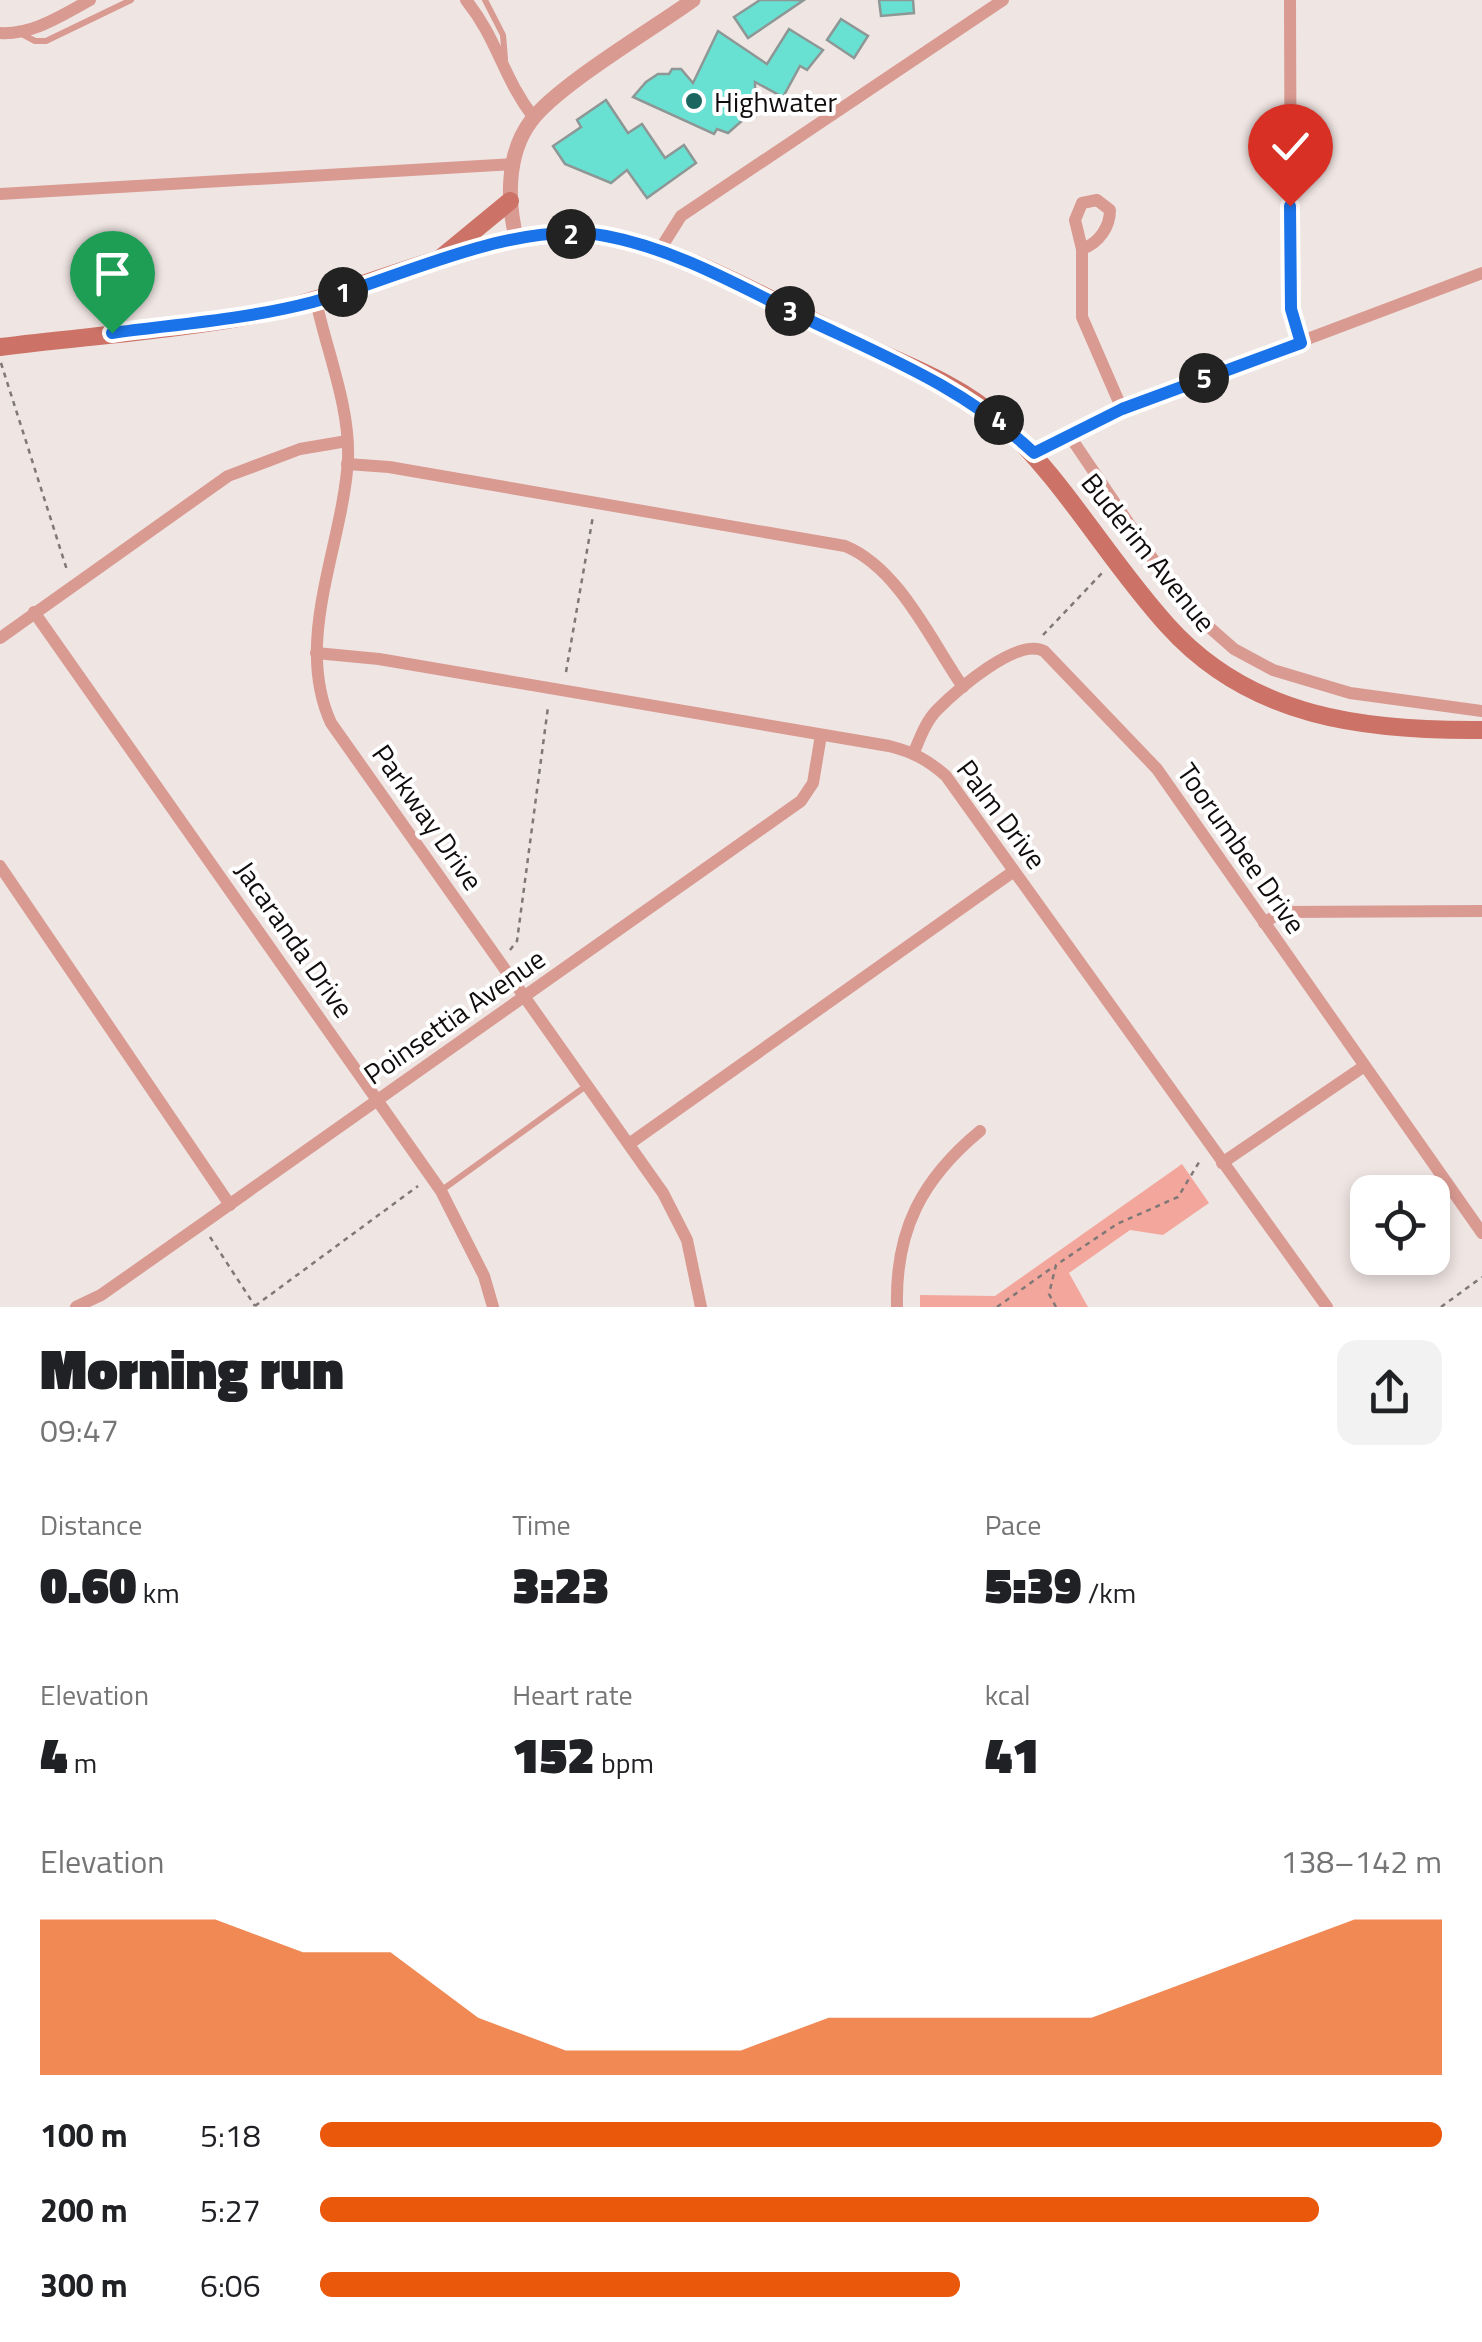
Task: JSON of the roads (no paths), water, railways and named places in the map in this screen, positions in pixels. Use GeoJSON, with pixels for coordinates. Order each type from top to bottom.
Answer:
{"type":"FeatureCollection","features":[{"type":"Feature","properties":{"kind":"main road"},"geometry":{"type":"LineString","coordinates":[[438,260],[510,201]]}},
{"type":"Feature","properties":{"kind":"main road","name":"Buderim Avenue"},"geometry":{"type":"LineString","coordinates":[[0,347],[260,314],[316,301],[438,260],[517,241],[582,234],[660,251],[950,387],[993,414],[1034,453],[1166,624],[1230,678],[1294,710],[1344,723],[1482,730]]}},
{"type":"Feature","properties":{"kind":"street"},"geometry":{"type":"LineString","coordinates":[[0,33],[20,33],[90,0]]}},
{"type":"Feature","properties":{"kind":"street"},"geometry":{"type":"LineString","coordinates":[[466,0],[493,36],[504,75],[534,118]]}},
{"type":"Feature","properties":{"kind":"street"},"geometry":{"type":"LineString","coordinates":[[517,241],[510,201],[513,164],[534,118],[693,0]]}},
{"type":"Feature","properties":{"kind":"street"},"geometry":{"type":"LineString","coordinates":[[660,251],[681,216],[1003,0]]}},
{"type":"Feature","properties":{"kind":"street"},"geometry":{"type":"LineString","coordinates":[[1290,0],[1291,309],[1301,343]]}},
{"type":"Feature","properties":{"kind":"street"},"geometry":{"type":"LineString","coordinates":[[0,194],[513,164]]}},
{"type":"Feature","properties":{"kind":"street"},"geometry":{"type":"LineString","coordinates":[[1082,249],[1082,317],[1122,409]]}},
{"type":"Feature","properties":{"kind":"street"},"geometry":{"type":"LineString","coordinates":[[1034,453],[1122,409],[1482,273]]}},
{"type":"Feature","properties":{"kind":"street","name":"Parkway Drive"},"geometry":{"type":"LineString","coordinates":[[316,301],[347,440],[348,464],[316,653],[316,684],[331,723],[588,1085],[682,1227],[695,1266],[701,1307]]}},
{"type":"Feature","properties":{"kind":"street","name":"Buderim Avenue"},"geometry":{"type":"LineString","coordinates":[[1068,435],[1184,605],[1234,649],[1274,670],[1350,693],[1482,711]]}},
{"type":"Feature","properties":{"kind":"street"},"geometry":{"type":"LineString","coordinates":[[0,638],[228,476],[300,449],[347,440]]}},
{"type":"Feature","properties":{"kind":"street"},"geometry":{"type":"LineString","coordinates":[[316,653],[379,659],[914,752],[936,712],[963,687],[884,572],[865,554],[845,546],[348,464]]}},
{"type":"Feature","properties":{"kind":"street","name":"Jacaranda Drive"},"geometry":{"type":"LineString","coordinates":[[34,612],[441,1190],[484,1276],[493,1307]]}},
{"type":"Feature","properties":{"kind":"street","name":"Toorumbee Drive"},"geometry":{"type":"LineString","coordinates":[[963,687],[1014,652],[1032,647],[1044,652],[1157,769],[1482,1233]]}},
{"type":"Feature","properties":{"kind":"street","name":"Poinsettia Avenue"},"geometry":{"type":"LineString","coordinates":[[76,1307],[101,1295],[230,1205],[805,797],[813,783],[820,735]]}},
{"type":"Feature","properties":{"kind":"street","name":"Palm Drive"},"geometry":{"type":"LineString","coordinates":[[914,752],[946,776],[1327,1307]]}},
{"type":"Feature","properties":{"kind":"street"},"geometry":{"type":"LineString","coordinates":[[0,866],[230,1205]]}},
{"type":"Feature","properties":{"kind":"street"},"geometry":{"type":"LineString","coordinates":[[629,1144],[1014,871]]}},
{"type":"Feature","properties":{"kind":"street"},"geometry":{"type":"LineString","coordinates":[[1264,923],[1282,912],[1478,911],[1482,925]]}},
{"type":"Feature","properties":{"kind":"street"},"geometry":{"type":"LineString","coordinates":[[1222,1164],[1363,1067]]}},
{"type":"Feature","properties":{"kind":"street"},"geometry":{"type":"LineString","coordinates":[[896,1307],[901,1249],[915,1209],[938,1168],[980,1130]]}},
{"type":"Feature","properties":{"kind":"lane"},"geometry":{"type":"LineString","coordinates":[[20,33],[34,42],[46,41],[132,0]]}},
{"type":"Feature","properties":{"kind":"lane"},"geometry":{"type":"LineString","coordinates":[[485,0],[503,35],[504,75]]}},
{"type":"Feature","properties":{"kind":"lane"},"geometry":{"type":"LineString","coordinates":[[441,1190],[588,1085]]}},
{"type":"Feature","properties":{"kind":"place","name":"Highwater"},"geometry":{"type":"Point","coordinates":[694,101]}}]}
